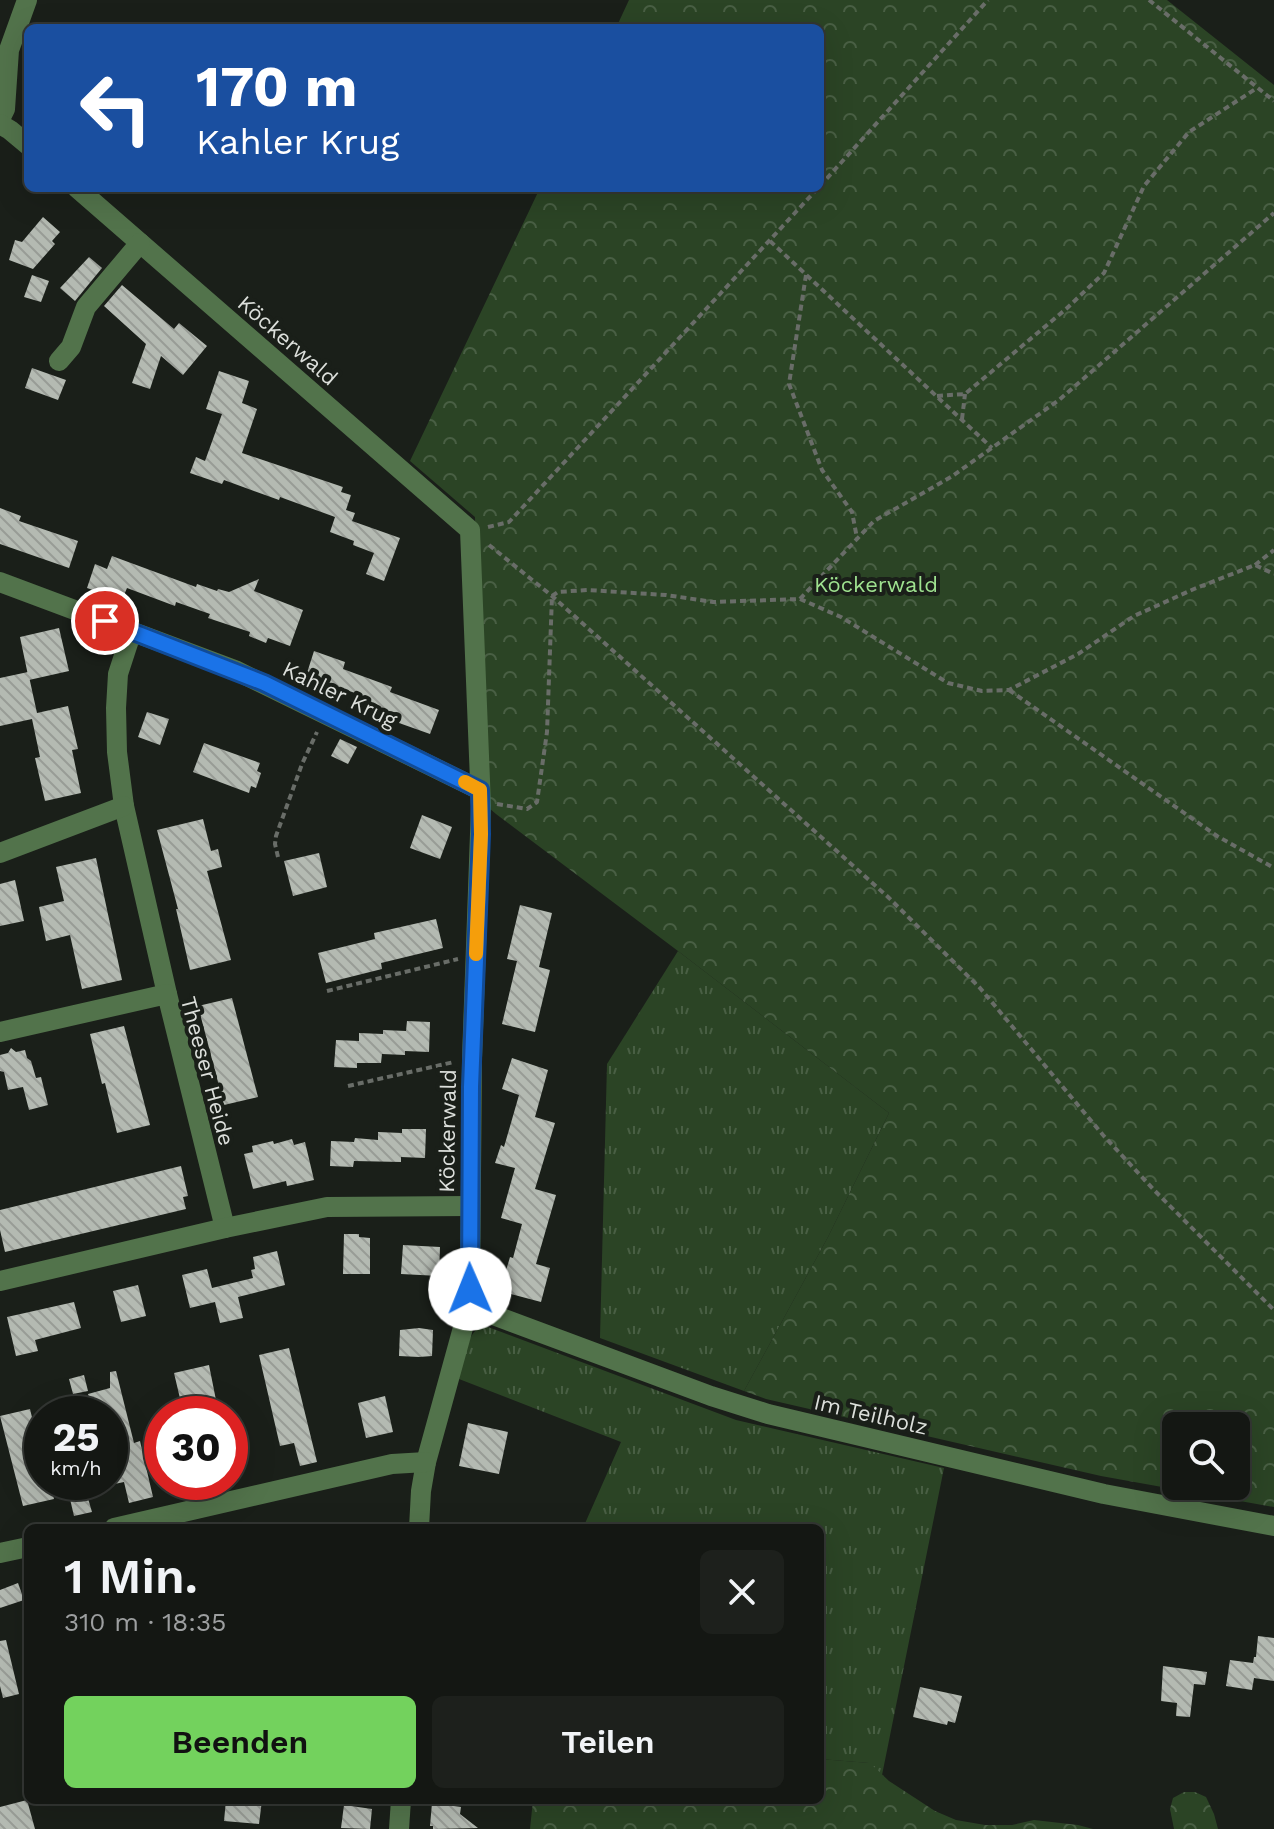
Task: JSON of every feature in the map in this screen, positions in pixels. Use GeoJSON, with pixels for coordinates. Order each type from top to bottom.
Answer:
{"type":"FeatureCollection","features":[{"type":"Feature","properties":{"kind":"street"},"geometry":{"type":"LineString","coordinates":[[24,142],[0,122],[5,109],[9,50],[27,0]]}},
{"type":"Feature","properties":{"kind":"street","name":"Köckerwald"},"geometry":{"type":"LineString","coordinates":[[82,192],[470,530],[480,795],[472,1058],[470,1289],[469,1306],[426,1462],[419,1524]]}},
{"type":"Feature","properties":{"kind":"street"},"geometry":{"type":"LineString","coordinates":[[59,361],[71,347],[86,307],[140,243]]}},
{"type":"Feature","properties":{"kind":"street","name":"Kahler Krug"},"geometry":{"type":"LineString","coordinates":[[0,582],[235,670],[325,713],[480,795]]}},
{"type":"Feature","properties":{"kind":"street"},"geometry":{"type":"LineString","coordinates":[[132,631],[116,690],[117,752],[124,806],[167,994]]}},
{"type":"Feature","properties":{"kind":"street"},"geometry":{"type":"LineString","coordinates":[[0,853],[124,806]]}},
{"type":"Feature","properties":{"kind":"street","name":"Theeser Heide"},"geometry":{"type":"LineString","coordinates":[[0,1032],[167,994],[225,1228]]}},
{"type":"Feature","properties":{"kind":"street"},"geometry":{"type":"LineString","coordinates":[[0,1281],[225,1228],[339,1205],[470,1206]]}},
{"type":"Feature","properties":{"kind":"street","name":"Im Teilholz"},"geometry":{"type":"LineString","coordinates":[[469,1306],[711,1396],[768,1414],[1104,1494],[1274,1526]]}},
{"type":"Feature","properties":{"kind":"street"},"geometry":{"type":"LineString","coordinates":[[131,1524],[392,1464],[426,1462]]}},
{"type":"Feature","properties":{"kind":"street"},"geometry":{"type":"LineString","coordinates":[[0,1553],[24,1548]]}},
{"type":"Feature","properties":{"kind":"street"},"geometry":{"type":"LineString","coordinates":[[399,1829],[401,1804]]}},
{"type":"Feature","properties":{"kind":"path"},"geometry":{"type":"LineString","coordinates":[[824,181],[988,0]]}},
{"type":"Feature","properties":{"kind":"path"},"geometry":{"type":"LineString","coordinates":[[1149,0],[1274,101]]}},
{"type":"Feature","properties":{"kind":"path"},"geometry":{"type":"LineString","coordinates":[[937,396],[965,394],[1104,273],[1144,186],[1189,132],[1257,88]]}},
{"type":"Feature","properties":{"kind":"path"},"geometry":{"type":"LineString","coordinates":[[470,530],[509,522],[814,192]]}},
{"type":"Feature","properties":{"kind":"path"},"geometry":{"type":"LineString","coordinates":[[800,599],[874,521],[951,477],[1059,400],[1274,213]]}},
{"type":"Feature","properties":{"kind":"path"},"geometry":{"type":"LineString","coordinates":[[770,241],[992,448]]}},
{"type":"Feature","properties":{"kind":"path"},"geometry":{"type":"LineString","coordinates":[[806,275],[789,384],[822,470],[852,512],[858,539]]}},
{"type":"Feature","properties":{"kind":"path"},"geometry":{"type":"LineString","coordinates":[[962,420],[965,394]]}},
{"type":"Feature","properties":{"kind":"path"},"geometry":{"type":"LineString","coordinates":[[470,530],[552,596],[888,897],[980,988],[1103,1135],[1154,1190],[1274,1310]]}},
{"type":"Feature","properties":{"kind":"path"},"geometry":{"type":"LineString","coordinates":[[552,596],[558,592],[587,590],[666,595],[713,602],[800,599],[841,617],[948,683],[982,691],[1009,690],[1078,654],[1134,616],[1255,565],[1274,550]]}},
{"type":"Feature","properties":{"kind":"path"},"geometry":{"type":"LineString","coordinates":[[1255,565],[1274,574]]}},
{"type":"Feature","properties":{"kind":"path"},"geometry":{"type":"LineString","coordinates":[[480,795],[527,809],[537,802],[547,732],[552,596]]}},
{"type":"Feature","properties":{"kind":"path"},"geometry":{"type":"LineString","coordinates":[[1009,690],[1217,836],[1274,868]]}},
{"type":"Feature","properties":{"kind":"path"},"geometry":{"type":"LineString","coordinates":[[278,857],[276,836],[302,764],[325,713]]}},
{"type":"Feature","properties":{"kind":"path"},"geometry":{"type":"LineString","coordinates":[[327,991],[476,955]]}},
{"type":"Feature","properties":{"kind":"path"},"geometry":{"type":"LineString","coordinates":[[348,1086],[472,1058]]}},
{"type":"Feature","properties":{"kind":"green space","name":"Köckerwald"},"geometry":{"type":"Polygon","coordinates":[[[629,0],[1167,0],[1274,85],[1274,1507],[1235,1500],[1250,1500],[1250,1412],[1162,1412],[1162,1487],[1101,1476],[766,1399],[744,1391],[828,1237],[889,1113],[481,801],[475,517],[410,461],[538,192],[824,192],[824,24],[618,24],[629,0]]]}},
{"type":"Feature","properties":{"kind":"green space"},"geometry":{"type":"Polygon","coordinates":[[[678,951],[889,1113],[828,1237],[744,1391],[600,1338],[607,1064],[678,951]]]}},
{"type":"Feature","properties":{"kind":"green space"},"geometry":{"type":"Polygon","coordinates":[[[481,1326],[488,1327],[736,1420],[944,1468],[882,1775],[869,1763],[824,1759],[824,1524],[585,1524],[621,1442],[459,1379],[468,1342],[481,1326]]]}},
{"type":"Feature","properties":{"kind":"green space"},"geometry":{"type":"Polygon","coordinates":[[[824,1759],[870,1763],[889,1781],[935,1811],[956,1820],[985,1825],[1012,1825],[1034,1820],[1093,1829],[530,1829],[533,1804],[824,1804],[824,1759]]]}},
{"type":"Feature","properties":{"kind":"green space"},"geometry":{"type":"Polygon","coordinates":[[[1184,1792],[1195,1792],[1206,1797],[1218,1829],[1174,1829],[1170,1809],[1173,1798],[1184,1792]]]}},
{"type":"Feature","properties":{"kind":"building"},"geometry":{"type":"Polygon","coordinates":[[[43,217],[60,232],[52,241],[55,244],[33,269],[9,260],[15,240],[22,242],[43,217]]]}},
{"type":"Feature","properties":{"kind":"building"},"geometry":{"type":"Polygon","coordinates":[[[89,257],[102,268],[75,301],[60,288],[89,257]]]}},
{"type":"Feature","properties":{"kind":"building"},"geometry":{"type":"Polygon","coordinates":[[[32,275],[49,281],[41,302],[24,297],[32,275]]]}},
{"type":"Feature","properties":{"kind":"building"},"geometry":{"type":"Polygon","coordinates":[[[122,285],[174,329],[179,323],[207,346],[183,375],[161,356],[150,389],[132,383],[146,344],[104,306],[122,285]]]}},
{"type":"Feature","properties":{"kind":"building"},"geometry":{"type":"Polygon","coordinates":[[[32,368],[66,380],[58,400],[25,388],[32,368]]]}},
{"type":"Feature","properties":{"kind":"building"},"geometry":{"type":"Polygon","coordinates":[[[219,371],[249,381],[242,403],[257,409],[242,453],[343,487],[341,492],[351,495],[346,510],[355,513],[352,521],[400,538],[384,581],[366,574],[374,553],[330,532],[335,517],[224,480],[222,484],[190,473],[196,457],[205,461],[222,414],[206,409],[219,371]]]}},
{"type":"Feature","properties":{"kind":"building"},"geometry":{"type":"Polygon","coordinates":[[[0,508],[21,516],[19,521],[78,541],[69,568],[0,544],[0,508]]]}},
{"type":"Feature","properties":{"kind":"building"},"geometry":{"type":"Polygon","coordinates":[[[112,556],[196,587],[197,584],[217,591],[229,592],[259,579],[254,591],[303,610],[290,646],[268,638],[266,643],[249,636],[250,632],[208,618],[210,614],[176,602],[175,606],[127,588],[122,600],[87,588],[95,564],[107,569],[112,556]]]}},
{"type":"Feature","properties":{"kind":"building"},"geometry":{"type":"Polygon","coordinates":[[[59,628],[69,671],[29,680],[20,637],[59,628]]]}},
{"type":"Feature","properties":{"kind":"building"},"geometry":{"type":"Polygon","coordinates":[[[314,651],[345,662],[343,669],[392,687],[390,692],[439,710],[430,734],[399,723],[401,717],[352,700],[355,693],[306,676],[314,651]]]}},
{"type":"Feature","properties":{"kind":"building"},"geometry":{"type":"Polygon","coordinates":[[[28,672],[37,713],[68,706],[78,749],[72,750],[81,793],[45,801],[35,758],[40,757],[32,719],[0,726],[0,678],[28,672]]]}},
{"type":"Feature","properties":{"kind":"building"},"geometry":{"type":"Polygon","coordinates":[[[147,712],[169,719],[160,745],[138,737],[147,712]]]}},
{"type":"Feature","properties":{"kind":"building"},"geometry":{"type":"Polygon","coordinates":[[[340,739],[357,747],[348,764],[331,756],[340,739]]]}},
{"type":"Feature","properties":{"kind":"building"},"geometry":{"type":"Polygon","coordinates":[[[204,743],[260,763],[257,771],[261,773],[256,788],[251,786],[249,793],[193,772],[204,743]]]}},
{"type":"Feature","properties":{"kind":"building"},"geometry":{"type":"Polygon","coordinates":[[[422,815],[452,827],[440,859],[410,848],[422,815]]]}},
{"type":"Feature","properties":{"kind":"building"},"geometry":{"type":"Polygon","coordinates":[[[203,819],[211,851],[218,849],[222,867],[207,871],[231,960],[190,970],[157,830],[203,819]]]}},
{"type":"Feature","properties":{"kind":"building"},"geometry":{"type":"Polygon","coordinates":[[[319,853],[327,887],[293,896],[284,861],[319,853]]]}},
{"type":"Feature","properties":{"kind":"building"},"geometry":{"type":"Polygon","coordinates":[[[96,858],[122,980],[82,989],[70,935],[46,941],[39,907],[64,901],[56,867],[96,858]]]}},
{"type":"Feature","properties":{"kind":"building"},"geometry":{"type":"Polygon","coordinates":[[[15,880],[24,921],[0,926],[0,884],[15,880]]]}},
{"type":"Feature","properties":{"kind":"building"},"geometry":{"type":"Polygon","coordinates":[[[520,905],[552,913],[539,967],[550,970],[535,1032],[502,1024],[517,961],[507,959],[520,905]]]}},
{"type":"Feature","properties":{"kind":"building"},"geometry":{"type":"Polygon","coordinates":[[[436,919],[443,948],[381,963],[382,969],[326,983],[318,953],[375,939],[374,933],[436,919]]]}},
{"type":"Feature","properties":{"kind":"building"},"geometry":{"type":"Polygon","coordinates":[[[232,998],[258,1097],[224,1105],[198,1006],[232,998]]]}},
{"type":"Feature","properties":{"kind":"building"},"geometry":{"type":"Polygon","coordinates":[[[407,1021],[430,1022],[429,1052],[382,1054],[381,1063],[357,1063],[357,1068],[334,1067],[336,1040],[359,1041],[359,1033],[406,1031],[407,1021]]]}},
{"type":"Feature","properties":{"kind":"building"},"geometry":{"type":"Polygon","coordinates":[[[124,1026],[150,1125],[117,1133],[90,1034],[124,1026]]]}},
{"type":"Feature","properties":{"kind":"building"},"geometry":{"type":"Polygon","coordinates":[[[11,1048],[16,1052],[25,1050],[36,1078],[41,1077],[48,1105],[29,1110],[23,1087],[8,1090],[4,1072],[0,1071],[0,1055],[8,1053],[11,1048]]]}},
{"type":"Feature","properties":{"kind":"building"},"geometry":{"type":"Polygon","coordinates":[[[512,1058],[548,1070],[535,1117],[555,1123],[535,1189],[556,1195],[536,1264],[550,1268],[541,1302],[500,1291],[522,1224],[501,1218],[515,1168],[495,1163],[501,1145],[504,1147],[519,1095],[502,1089],[512,1058]]]}},
{"type":"Feature","properties":{"kind":"building"},"geometry":{"type":"Polygon","coordinates":[[[402,1129],[426,1129],[425,1158],[401,1157],[401,1162],[354,1161],[353,1167],[330,1166],[331,1141],[354,1142],[355,1138],[378,1140],[378,1132],[402,1133],[402,1129]]]}},
{"type":"Feature","properties":{"kind":"building"},"geometry":{"type":"Polygon","coordinates":[[[292,1139],[294,1145],[305,1142],[314,1180],[287,1186],[286,1181],[253,1189],[244,1154],[253,1152],[252,1146],[292,1139]]]}},
{"type":"Feature","properties":{"kind":"building"},"geometry":{"type":"Polygon","coordinates":[[[181,1166],[188,1196],[183,1197],[186,1209],[5,1252],[0,1210],[181,1166]]]}},
{"type":"Feature","properties":{"kind":"building"},"geometry":{"type":"Polygon","coordinates":[[[344,1234],[370,1238],[370,1274],[343,1274],[344,1234]]]}},
{"type":"Feature","properties":{"kind":"building"},"geometry":{"type":"Polygon","coordinates":[[[403,1245],[440,1247],[439,1276],[401,1274],[403,1245]]]}},
{"type":"Feature","properties":{"kind":"building"},"geometry":{"type":"Polygon","coordinates":[[[277,1251],[285,1285],[238,1297],[243,1318],[220,1323],[215,1302],[190,1308],[182,1275],[207,1269],[212,1288],[253,1278],[253,1257],[277,1251]]]}},
{"type":"Feature","properties":{"kind":"building"},"geometry":{"type":"Polygon","coordinates":[[[138,1285],[146,1316],[121,1322],[113,1291],[138,1285]]]}},
{"type":"Feature","properties":{"kind":"building"},"geometry":{"type":"Polygon","coordinates":[[[74,1302],[81,1328],[35,1340],[38,1351],[16,1356],[7,1317],[74,1302]]]}},
{"type":"Feature","properties":{"kind":"building"},"geometry":{"type":"Polygon","coordinates":[[[400,1330],[433,1330],[432,1356],[399,1356],[400,1330]]]}},
{"type":"Feature","properties":{"kind":"building"},"geometry":{"type":"Polygon","coordinates":[[[289,1348],[317,1462],[300,1466],[294,1443],[280,1446],[259,1355],[289,1348]]]}},
{"type":"Feature","properties":{"kind":"building"},"geometry":{"type":"Polygon","coordinates":[[[209,1365],[215,1396],[179,1396],[174,1373],[209,1365]]]}},
{"type":"Feature","properties":{"kind":"building"},"geometry":{"type":"Polygon","coordinates":[[[116,1371],[122,1396],[88,1396],[110,1388],[110,1372],[116,1371]]]}},
{"type":"Feature","properties":{"kind":"building"},"geometry":{"type":"Polygon","coordinates":[[[84,1375],[88,1391],[73,1394],[69,1379],[84,1375]]]}},
{"type":"Feature","properties":{"kind":"building"},"geometry":{"type":"Polygon","coordinates":[[[385,1396],[393,1432],[366,1438],[358,1403],[385,1396]]]}},
{"type":"Feature","properties":{"kind":"building"},"geometry":{"type":"Polygon","coordinates":[[[24,1410],[24,1500],[50,1500],[23,1506],[0,1416],[24,1410]]]}},
{"type":"Feature","properties":{"kind":"building"},"geometry":{"type":"Polygon","coordinates":[[[128,1419],[134,1443],[140,1441],[144,1458],[144,1499],[129,1503],[128,1419]]]}},
{"type":"Feature","properties":{"kind":"building"},"geometry":{"type":"Polygon","coordinates":[[[468,1423],[508,1432],[499,1474],[459,1466],[468,1423]]]}},
{"type":"Feature","properties":{"kind":"building"},"geometry":{"type":"Polygon","coordinates":[[[70,1500],[88,1500],[92,1512],[74,1516],[70,1500]]]}},
{"type":"Feature","properties":{"kind":"building"},"geometry":{"type":"Polygon","coordinates":[[[18,1583],[24,1600],[0,1608],[0,1590],[18,1583]]]}},
{"type":"Feature","properties":{"kind":"building"},"geometry":{"type":"Polygon","coordinates":[[[1258,1636],[1274,1638],[1274,1681],[1254,1678],[1252,1690],[1226,1686],[1230,1660],[1253,1663],[1258,1636]]]}},
{"type":"Feature","properties":{"kind":"building"},"geometry":{"type":"Polygon","coordinates":[[[6,1640],[19,1694],[3,1698],[0,1641],[6,1640]]]}},
{"type":"Feature","properties":{"kind":"building"},"geometry":{"type":"Polygon","coordinates":[[[1163,1666],[1207,1672],[1205,1685],[1194,1684],[1190,1717],[1176,1716],[1177,1703],[1161,1701],[1163,1666]]]}},
{"type":"Feature","properties":{"kind":"building"},"geometry":{"type":"Polygon","coordinates":[[[920,1687],[962,1696],[955,1723],[948,1721],[947,1725],[913,1717],[920,1687]]]}},
{"type":"Feature","properties":{"kind":"building"},"geometry":{"type":"Polygon","coordinates":[[[24,1801],[24,1804],[28,1804],[35,1829],[0,1829],[0,1807],[24,1801]]]}},
{"type":"Feature","properties":{"kind":"building"},"geometry":{"type":"Polygon","coordinates":[[[226,1804],[262,1804],[259,1824],[224,1821],[226,1804]]]}},
{"type":"Feature","properties":{"kind":"building"},"geometry":{"type":"Polygon","coordinates":[[[432,1804],[439,1804],[461,1807],[460,1814],[478,1828],[433,1829],[430,1826],[432,1804]]]}},
{"type":"Feature","properties":{"kind":"building"},"geometry":{"type":"Polygon","coordinates":[[[344,1805],[372,1809],[370,1829],[341,1828],[344,1805]]]}},
{"type":"Feature","properties":{"kind":"slow traffic"},"geometry":{"type":"LineString","coordinates":[[465,782],[480,790],[476,954]]}},
{"type":"Feature","properties":{"kind":"route"},"geometry":{"type":"LineString","coordinates":[[105,621],[264,683],[480,790],[471,1087],[470,1289]]}}]}
